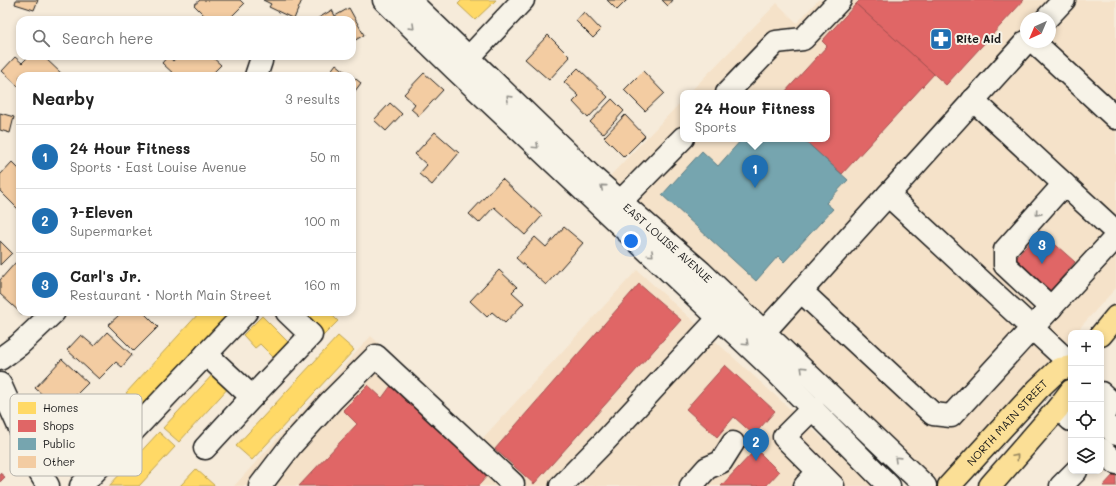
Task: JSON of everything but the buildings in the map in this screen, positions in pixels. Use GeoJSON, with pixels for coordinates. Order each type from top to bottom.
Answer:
{"type":"FeatureCollection","features":[{"type":"Feature","properties":{"kind":"main road","name":"NORTH MAIN STREET"},"geometry":{"type":"LineString","coordinates":[[949,486],[1053,374],[1059,369],[1068,368]]}},
{"type":"Feature","properties":{"kind":"main road"},"geometry":{"type":"LineString","coordinates":[[990,486],[1065,414],[1068,402]]}},
{"type":"Feature","properties":{"kind":"street","name":"EAST LOUISE AVENUE"},"geometry":{"type":"LineString","coordinates":[[384,0],[462,64],[701,272],[925,486]]}},
{"type":"Feature","properties":{"kind":"street","name":"EAST LOUISE AVENUE"},"geometry":{"type":"LineString","coordinates":[[409,0],[462,64],[719,318],[813,408],[889,486]]}},
{"type":"Feature","properties":{"kind":"street"},"geometry":{"type":"LineString","coordinates":[[462,64],[523,0]]}},
{"type":"Feature","properties":{"kind":"street"},"geometry":{"type":"LineString","coordinates":[[730,90],[776,42],[803,39],[840,0]]}},
{"type":"Feature","properties":{"kind":"street"},"geometry":{"type":"LineString","coordinates":[[1053,12],[1064,0]]}},
{"type":"Feature","properties":{"kind":"street"},"geometry":{"type":"LineString","coordinates":[[764,332],[1021,48]]}},
{"type":"Feature","properties":{"kind":"street"},"geometry":{"type":"LineString","coordinates":[[1040,48],[1116,118]]}},
{"type":"Feature","properties":{"kind":"street"},"geometry":{"type":"LineString","coordinates":[[973,100],[1116,232]]}},
{"type":"Feature","properties":{"kind":"street"},"geometry":{"type":"LineString","coordinates":[[620,202],[680,141]]}},
{"type":"Feature","properties":{"kind":"street"},"geometry":{"type":"LineString","coordinates":[[1051,308],[1005,265],[1005,250],[1064,184]]}},
{"type":"Feature","properties":{"kind":"street"},"geometry":{"type":"LineString","coordinates":[[888,195],[1068,361]]}},
{"type":"Feature","properties":{"kind":"street"},"geometry":{"type":"LineString","coordinates":[[801,291],[933,414],[951,416],[1116,238]]}},
{"type":"Feature","properties":{"kind":"street"},"geometry":{"type":"LineString","coordinates":[[0,359],[19,345],[50,316]]}},
{"type":"Feature","properties":{"kind":"street"},"geometry":{"type":"LineString","coordinates":[[142,422],[242,316]]}},
{"type":"Feature","properties":{"kind":"street"},"geometry":{"type":"LineString","coordinates":[[205,448],[310,335],[291,316]]}},
{"type":"Feature","properties":{"kind":"street"},"geometry":{"type":"LineString","coordinates":[[561,486],[605,441],[719,318]]}},
{"type":"Feature","properties":{"kind":"street"},"geometry":{"type":"LineString","coordinates":[[206,354],[252,397]]}},
{"type":"Feature","properties":{"kind":"street"},"geometry":{"type":"LineString","coordinates":[[260,486],[297,439],[331,401],[376,356],[513,485]]}},
{"type":"Feature","properties":{"kind":"street"},"geometry":{"type":"LineString","coordinates":[[0,384],[10,406]]}},
{"type":"Feature","properties":{"kind":"street"},"geometry":{"type":"LineString","coordinates":[[1106,406],[1116,434]]}},
{"type":"Feature","properties":{"kind":"street"},"geometry":{"type":"LineString","coordinates":[[813,408],[784,437],[819,481]]}},
{"type":"Feature","properties":{"kind":"street"},"geometry":{"type":"LineString","coordinates":[[691,486],[707,468],[721,462],[733,443]]}},
{"type":"Feature","properties":{"kind":"street"},"geometry":{"type":"LineString","coordinates":[[1104,451],[1116,463]]}},
{"type":"Feature","properties":{"kind":"street"},"geometry":{"type":"LineString","coordinates":[[1061,486],[1073,474]]}},
{"type":"Feature","properties":{"kind":"street"},"geometry":{"type":"LineString","coordinates":[[42,476],[48,486]]}},
{"type":"Feature","properties":{"kind":"street"},"geometry":{"type":"LineString","coordinates":[[81,486],[90,476]]}},
{"type":"Feature","properties":{"kind":"shaded area"},"geometry":{"type":"Polygon","coordinates":[[[818,0],[1116,0],[1116,288],[1078,330],[1068,330],[1068,340],[935,485],[606,180],[680,103],[680,142],[830,142],[830,90],[692,90],[777,3],[797,23],[818,0]]]}},
{"type":"Feature","properties":{"kind":"shaded area"},"geometry":{"type":"Polygon","coordinates":[[[637,270],[875,486],[234,486],[371,336],[480,441],[637,270]]]}},
{"type":"Feature","properties":{"kind":"place","name":"Rite Aid"},"geometry":{"type":"Point","coordinates":[941,39]}},
{"type":"Feature","properties":{"kind":"place","name":"24 Hour Fitness"},"geometry":{"type":"Point","coordinates":[755,188]}},
{"type":"Feature","properties":{"kind":"place","name":"Carl's Jr."},"geometry":{"type":"Point","coordinates":[1042,264]}},
{"type":"Feature","properties":{"kind":"place","name":"7-Eleven"},"geometry":{"type":"Point","coordinates":[756,461]}}]}
